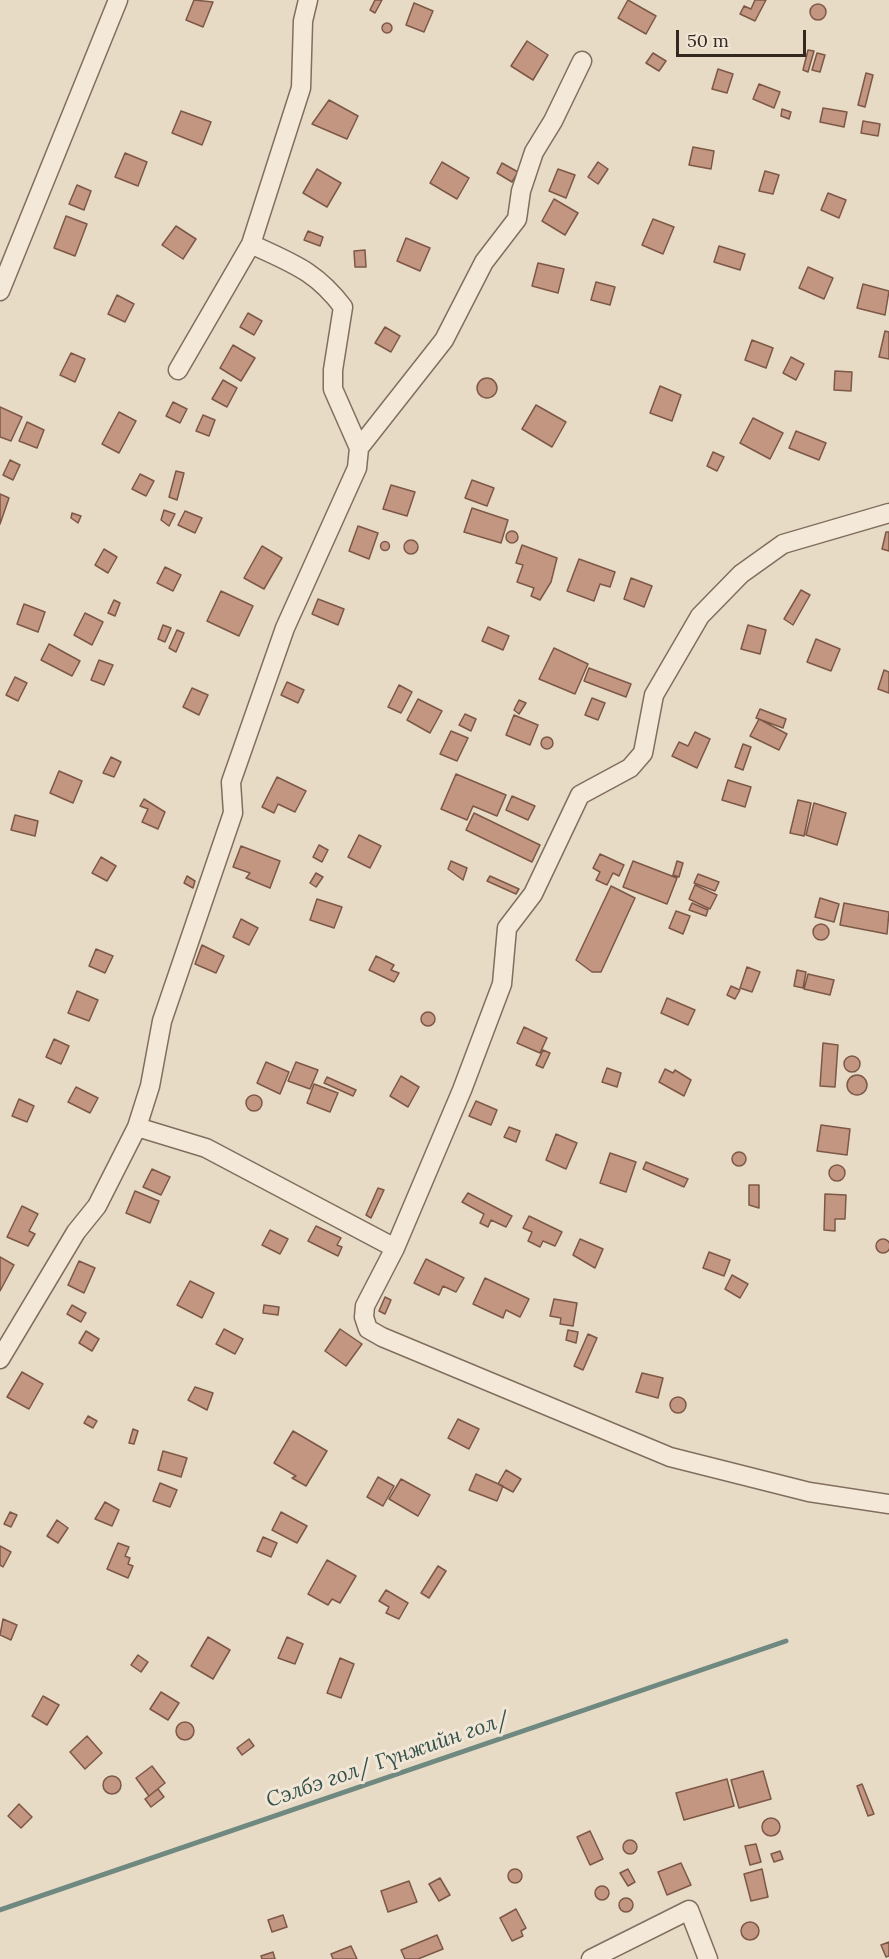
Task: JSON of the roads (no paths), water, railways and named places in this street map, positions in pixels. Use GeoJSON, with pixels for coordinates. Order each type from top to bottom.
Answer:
{"type":"FeatureCollection","features":[{"type":"Feature","properties":{"kind":"street"},"geometry":{"type":"LineString","coordinates":[[0,291],[118,0]]}},
{"type":"Feature","properties":{"kind":"street"},"geometry":{"type":"LineString","coordinates":[[178,370],[251,243],[301,88],[303,21],[308,0]]}},
{"type":"Feature","properties":{"kind":"street"},"geometry":{"type":"LineString","coordinates":[[359,448],[444,340],[484,262],[517,219],[521,191],[534,152],[553,121],[582,61]]}},
{"type":"Feature","properties":{"kind":"street"},"geometry":{"type":"LineString","coordinates":[[0,1359],[76,1232],[97,1206],[137,1127],[150,1086],[162,1021],[233,813],[231,782],[285,628],[357,468],[359,448],[333,389],[333,370],[344,307],[326,284],[312,273],[251,243]]}},
{"type":"Feature","properties":{"kind":"street"},"geometry":{"type":"LineString","coordinates":[[889,513],[783,544],[741,574],[700,616],[654,695],[643,753],[630,768],[580,795],[533,894],[507,928],[502,984],[462,1090],[395,1248],[365,1306],[364,1317],[368,1329],[382,1337],[670,1457],[809,1492],[889,1504]]}},
{"type":"Feature","properties":{"kind":"street"},"geometry":{"type":"LineString","coordinates":[[137,1127],[206,1148],[395,1248]]}},
{"type":"Feature","properties":{"kind":"street"},"geometry":{"type":"LineString","coordinates":[[591,1959],[689,1910],[708,1959]]}},
{"type":"Feature","properties":{"kind":"waterway","name":"Сэлбэ гол/ Гүнжийн гол/"},"geometry":{"type":"LineString","coordinates":[[0,1910],[786,1641]]}}]}
